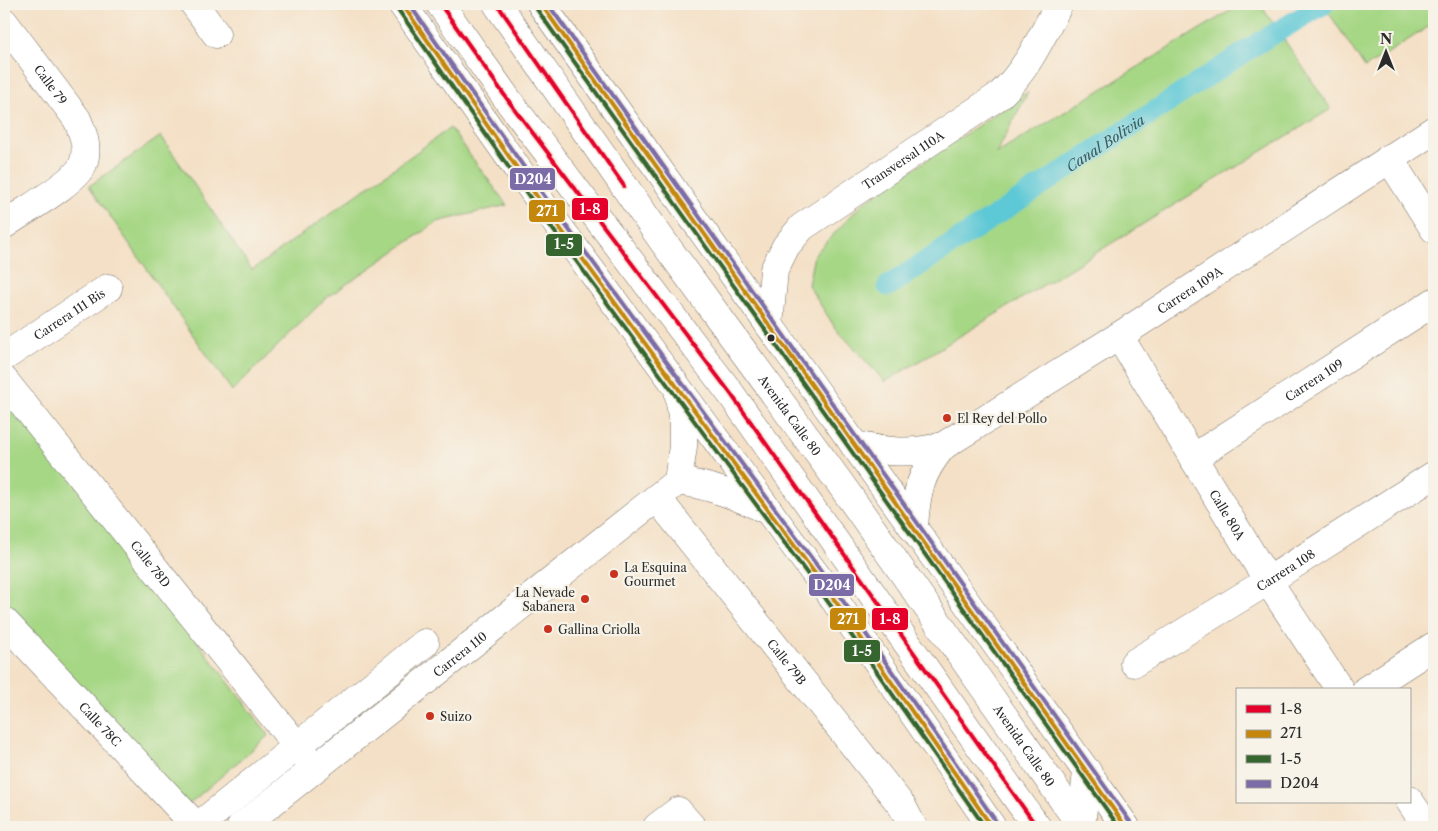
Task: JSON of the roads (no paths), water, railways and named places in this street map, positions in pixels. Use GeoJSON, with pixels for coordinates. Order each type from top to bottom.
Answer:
{"type":"FeatureCollection","features":[{"type":"Feature","properties":{"kind":"main road"},"geometry":{"type":"LineString","coordinates":[[194,4],[216,34]]}},
{"type":"Feature","properties":{"kind":"main road"},"geometry":{"type":"LineString","coordinates":[[402,4],[545,208],[836,602],[992,827]]}},
{"type":"Feature","properties":{"kind":"main road"},"geometry":{"type":"LineString","coordinates":[[440,4],[516,111],[731,394],[1037,827]]}},
{"type":"Feature","properties":{"kind":"main road","name":"Avenida Calle 80"},"geometry":{"type":"LineString","coordinates":[[497,4],[662,240],[842,486],[1081,827]]}},
{"type":"Feature","properties":{"kind":"main road"},"geometry":{"type":"LineString","coordinates":[[542,4],[1126,827]]}},
{"type":"Feature","properties":{"kind":"main road","name":"Transversal 110A"},"geometry":{"type":"LineString","coordinates":[[769,325],[774,270],[786,246],[802,227],[1000,95],[1024,69],[1059,4]]}},
{"type":"Feature","properties":{"kind":"main road","name":"Calle 79"},"geometry":{"type":"LineString","coordinates":[[4,22],[14,55],[76,119],[84,134],[86,150],[83,164],[74,177],[4,225]]}},
{"type":"Feature","properties":{"kind":"main road","name":"Carrera 109A"},"geometry":{"type":"LineString","coordinates":[[854,445],[881,451],[899,452],[925,451],[943,446],[1119,336],[1434,130]]}},
{"type":"Feature","properties":{"kind":"main road"},"geometry":{"type":"LineString","coordinates":[[1389,158],[1434,229]]}},
{"type":"Feature","properties":{"kind":"main road","name":"Carrera 111 Bis"},"geometry":{"type":"LineString","coordinates":[[4,357],[108,288]]}},
{"type":"Feature","properties":{"kind":"main road","name":"Carrera 109"},"geometry":{"type":"LineString","coordinates":[[1192,458],[1434,302]]}},
{"type":"Feature","properties":{"kind":"main road","name":"Calle 80A"},"geometry":{"type":"LineString","coordinates":[[1119,336],[1268,581],[1339,688]]}},
{"type":"Feature","properties":{"kind":"main road","name":"Calle 78D"},"geometry":{"type":"LineString","coordinates":[[4,380],[315,768]]}},
{"type":"Feature","properties":{"kind":"main road"},"geometry":{"type":"LineString","coordinates":[[678,388],[683,424],[683,446],[667,490],[718,489],[769,511]]}},
{"type":"Feature","properties":{"kind":"main road","name":"Carrera 109A"},"geometry":{"type":"LineString","coordinates":[[914,528],[915,504],[920,484],[930,461],[943,446]]}},
{"type":"Feature","properties":{"kind":"main road","name":"Carrera 108"},"geometry":{"type":"LineString","coordinates":[[1134,663],[1268,581],[1434,475]]}},
{"type":"Feature","properties":{"kind":"main road","name":"Carrera 110"},"geometry":{"type":"LineString","coordinates":[[241,827],[667,490]]}},
{"type":"Feature","properties":{"kind":"main road","name":"Calle 79B"},"geometry":{"type":"LineString","coordinates":[[667,490],[902,806],[913,827]]}},
{"type":"Feature","properties":{"kind":"main road"},"geometry":{"type":"LineString","coordinates":[[830,535],[836,602]]}},
{"type":"Feature","properties":{"kind":"main road","name":"Calle 78C"},"geometry":{"type":"LineString","coordinates":[[4,621],[197,827]]}},
{"type":"Feature","properties":{"kind":"main road"},"geometry":{"type":"LineString","coordinates":[[197,827],[425,643]]}},
{"type":"Feature","properties":{"kind":"main road"},"geometry":{"type":"LineString","coordinates":[[1369,688],[1434,646]]}},
{"type":"Feature","properties":{"kind":"main road"},"geometry":{"type":"LineString","coordinates":[[1081,827],[1087,771]]}},
{"type":"Feature","properties":{"kind":"waterway","name":"Canal Bolivia"},"geometry":{"type":"LineString","coordinates":[[888,286],[1260,42],[1324,4]]}},
{"type":"Feature","properties":{"kind":"place","name":"El Rey del Pollo"},"geometry":{"type":"Point","coordinates":[947,418]}},
{"type":"Feature","properties":{"kind":"place","name":"La Esquina Gourmet"},"geometry":{"type":"Point","coordinates":[614,574]}},
{"type":"Feature","properties":{"kind":"place","name":"La Nevade Sabanera"},"geometry":{"type":"Point","coordinates":[585,599]}},
{"type":"Feature","properties":{"kind":"place","name":"Gallina Criolla"},"geometry":{"type":"Point","coordinates":[548,629]}},
{"type":"Feature","properties":{"kind":"place","name":"Suizo"},"geometry":{"type":"Point","coordinates":[430,716]}}]}
